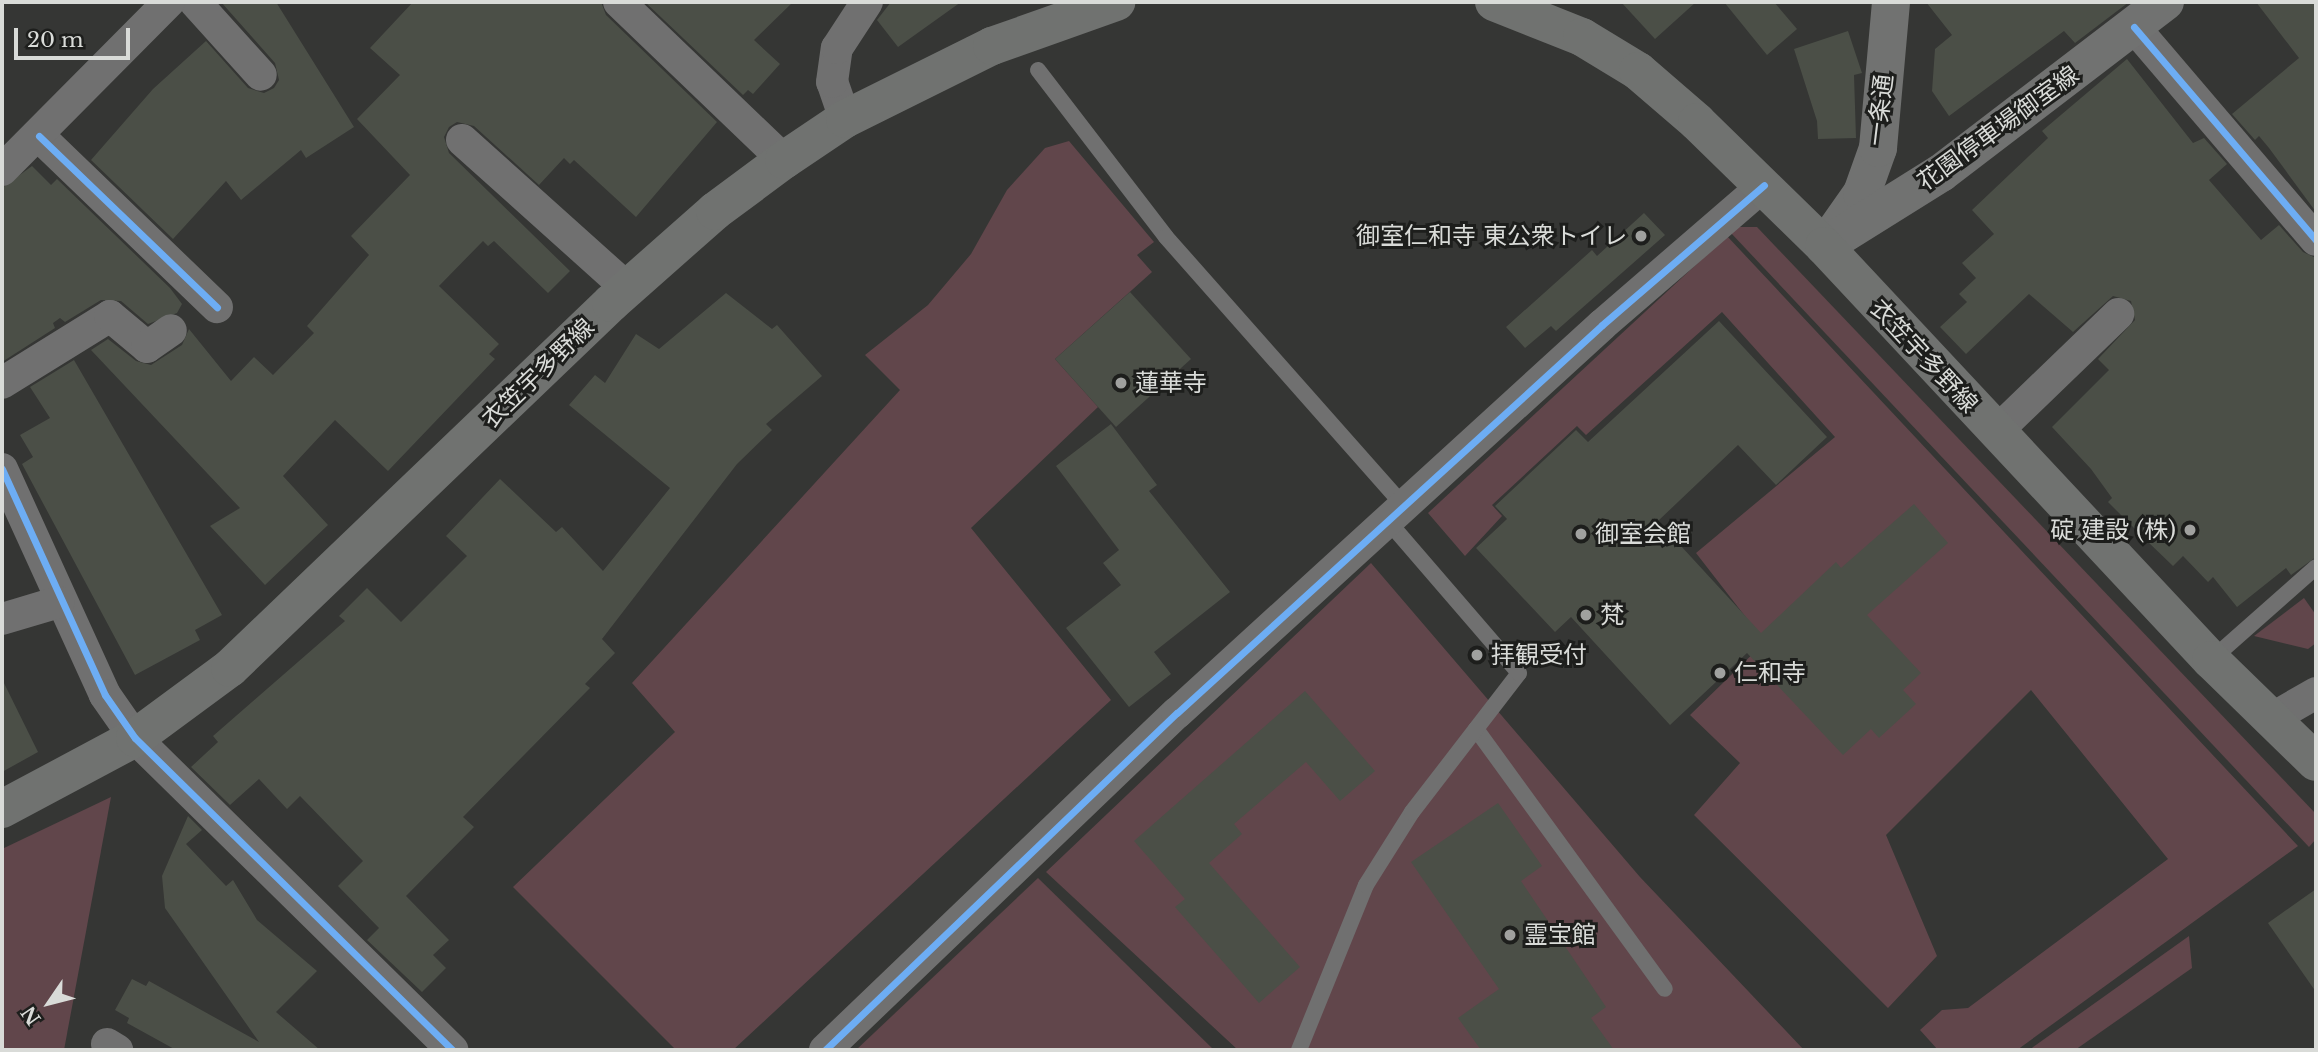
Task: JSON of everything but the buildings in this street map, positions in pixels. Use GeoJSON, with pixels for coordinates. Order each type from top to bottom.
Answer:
{"type":"FeatureCollection","features":[{"type":"Feature","properties":{"kind":"main road","name":"衣笠宇多野線"},"geometry":{"type":"LineString","coordinates":[[2,809],[135,738],[230,668],[627,288],[785,160],[845,119],[992,46],[1116,2]]}},
{"type":"Feature","properties":{"kind":"main road","name":"衣笠宇多野線"},"geometry":{"type":"LineString","coordinates":[[1494,2],[1582,37],[1638,71],[1764,185],[2211,660],[2316,762]]}},
{"type":"Feature","properties":{"kind":"main road","name":"一条通"},"geometry":{"type":"LineString","coordinates":[[1824,246],[1862,193],[1878,148],[1891,2]]}},
{"type":"Feature","properties":{"kind":"main road","name":"花園停車場御室線"},"geometry":{"type":"LineString","coordinates":[[1824,246],[1941,173],[2165,2]]}},
{"type":"Feature","properties":{"kind":"street"},"geometry":{"type":"LineString","coordinates":[[2,170],[169,2]]}},
{"type":"Feature","properties":{"kind":"street"},"geometry":{"type":"LineString","coordinates":[[195,2],[261,75]]}},
{"type":"Feature","properties":{"kind":"street"},"geometry":{"type":"LineString","coordinates":[[619,2],[785,160]]}},
{"type":"Feature","properties":{"kind":"street"},"geometry":{"type":"LineString","coordinates":[[845,119],[832,82],[837,48],[867,2]]}},
{"type":"Feature","properties":{"kind":"street"},"geometry":{"type":"LineString","coordinates":[[2134,27],[2316,240]]}},
{"type":"Feature","properties":{"kind":"street"},"geometry":{"type":"LineString","coordinates":[[38,136],[217,307]]}},
{"type":"Feature","properties":{"kind":"street"},"geometry":{"type":"LineString","coordinates":[[462,140],[627,288]]}},
{"type":"Feature","properties":{"kind":"street"},"geometry":{"type":"LineString","coordinates":[[825,1050],[1001,877],[1396,514],[1764,185]]}},
{"type":"Feature","properties":{"kind":"street"},"geometry":{"type":"LineString","coordinates":[[1996,432],[2118,314]]}},
{"type":"Feature","properties":{"kind":"street"},"geometry":{"type":"LineString","coordinates":[[2,383],[110,316],[147,347],[171,330]]}},
{"type":"Feature","properties":{"kind":"street"},"geometry":{"type":"LineString","coordinates":[[2,469],[59,602],[105,695],[135,738],[453,1050]]}},
{"type":"Feature","properties":{"kind":"street"},"geometry":{"type":"LineString","coordinates":[[2,619],[59,602]]}},
{"type":"Feature","properties":{"kind":"street"},"geometry":{"type":"LineString","coordinates":[[2271,719],[2316,693]]}},
{"type":"Feature","properties":{"kind":"lane"},"geometry":{"type":"LineString","coordinates":[[1038,70],[1166,237],[1396,514],[1519,673],[1412,812],[1366,885],[1299,1050]]}},
{"type":"Feature","properties":{"kind":"lane"},"geometry":{"type":"LineString","coordinates":[[2211,660],[2316,567]]}},
{"type":"Feature","properties":{"kind":"lane"},"geometry":{"type":"LineString","coordinates":[[1476,729],[1665,989]]}},
{"type":"Feature","properties":{"kind":"shaded area"},"geometry":{"type":"Polygon","coordinates":[[[1069,141],[1154,242],[1137,255],[1152,272],[1055,359],[1098,407],[971,528],[1111,700],[733,1050],[676,1050],[513,887],[675,732],[632,683],[900,390],[865,355],[928,305],[971,254],[1007,190],[1045,148],[1069,141]]]}},
{"type":"Feature","properties":{"kind":"shaded area"},"geometry":{"type":"Polygon","coordinates":[[[1737,227],[1757,227],[2316,814],[2316,839],[2309,847],[1731,233],[1737,227]]]}},
{"type":"Feature","properties":{"kind":"shaded area"},"geometry":{"type":"Polygon","coordinates":[[[1727,236],[2298,846],[2017,1050],[1938,1050],[1920,1030],[1942,1010],[1968,1008],[2168,859],[2031,690],[1886,835],[1937,956],[1888,1008],[1694,815],[1740,763],[1690,715],[1765,642],[1696,553],[1835,437],[1722,312],[1586,435],[1577,426],[1492,505],[1502,516],[1465,556],[1428,513],[1727,236]]]}},
{"type":"Feature","properties":{"kind":"shaded area"},"geometry":{"type":"Polygon","coordinates":[[[1371,563],[1640,877],[1804,1050],[1238,1050],[1046,872],[1371,563]]]}},
{"type":"Feature","properties":{"kind":"shaded area"},"geometry":{"type":"Polygon","coordinates":[[[2304,598],[2316,615],[2316,643],[2308,649],[2254,636],[2304,598]]]}},
{"type":"Feature","properties":{"kind":"shaded area"},"geometry":{"type":"Polygon","coordinates":[[[111,797],[64,1050],[2,1050],[2,849],[111,797]]]}},
{"type":"Feature","properties":{"kind":"shaded area"},"geometry":{"type":"Polygon","coordinates":[[[1038,878],[1214,1050],[856,1050],[1038,878]]]}},
{"type":"Feature","properties":{"kind":"shaded area"},"geometry":{"type":"Polygon","coordinates":[[[2189,936],[2192,968],[2075,1050],[2029,1050],[2189,936]]]}},
{"type":"Feature","properties":{"kind":"cycle path"},"geometry":{"type":"LineString","coordinates":[[2134,27],[2316,240]]}},
{"type":"Feature","properties":{"kind":"cycle path"},"geometry":{"type":"LineString","coordinates":[[39,136],[217,307]]}},
{"type":"Feature","properties":{"kind":"cycle path"},"geometry":{"type":"LineString","coordinates":[[825,1050],[1177,713],[1602,325],[1764,185]]}},
{"type":"Feature","properties":{"kind":"cycle path"},"geometry":{"type":"LineString","coordinates":[[2,469],[105,695],[135,738],[453,1050]]}},
{"type":"Feature","properties":{"kind":"place","name":"御室仁和寺 東公衆トイレ"},"geometry":{"type":"Point","coordinates":[1641,236]}},
{"type":"Feature","properties":{"kind":"place","name":"蓮華寺"},"geometry":{"type":"Point","coordinates":[1121,383]}},
{"type":"Feature","properties":{"kind":"place","name":"碇 建設 (株)"},"geometry":{"type":"Point","coordinates":[2190,530]}},
{"type":"Feature","properties":{"kind":"place","name":"御室会館"},"geometry":{"type":"Point","coordinates":[1581,534]}},
{"type":"Feature","properties":{"kind":"place","name":"梵"},"geometry":{"type":"Point","coordinates":[1586,615]}},
{"type":"Feature","properties":{"kind":"place","name":"拝観受付"},"geometry":{"type":"Point","coordinates":[1477,655]}},
{"type":"Feature","properties":{"kind":"place","name":"仁和寺"},"geometry":{"type":"Point","coordinates":[1720,673]}},
{"type":"Feature","properties":{"kind":"place","name":"霊宝館"},"geometry":{"type":"Point","coordinates":[1510,935]}}]}
